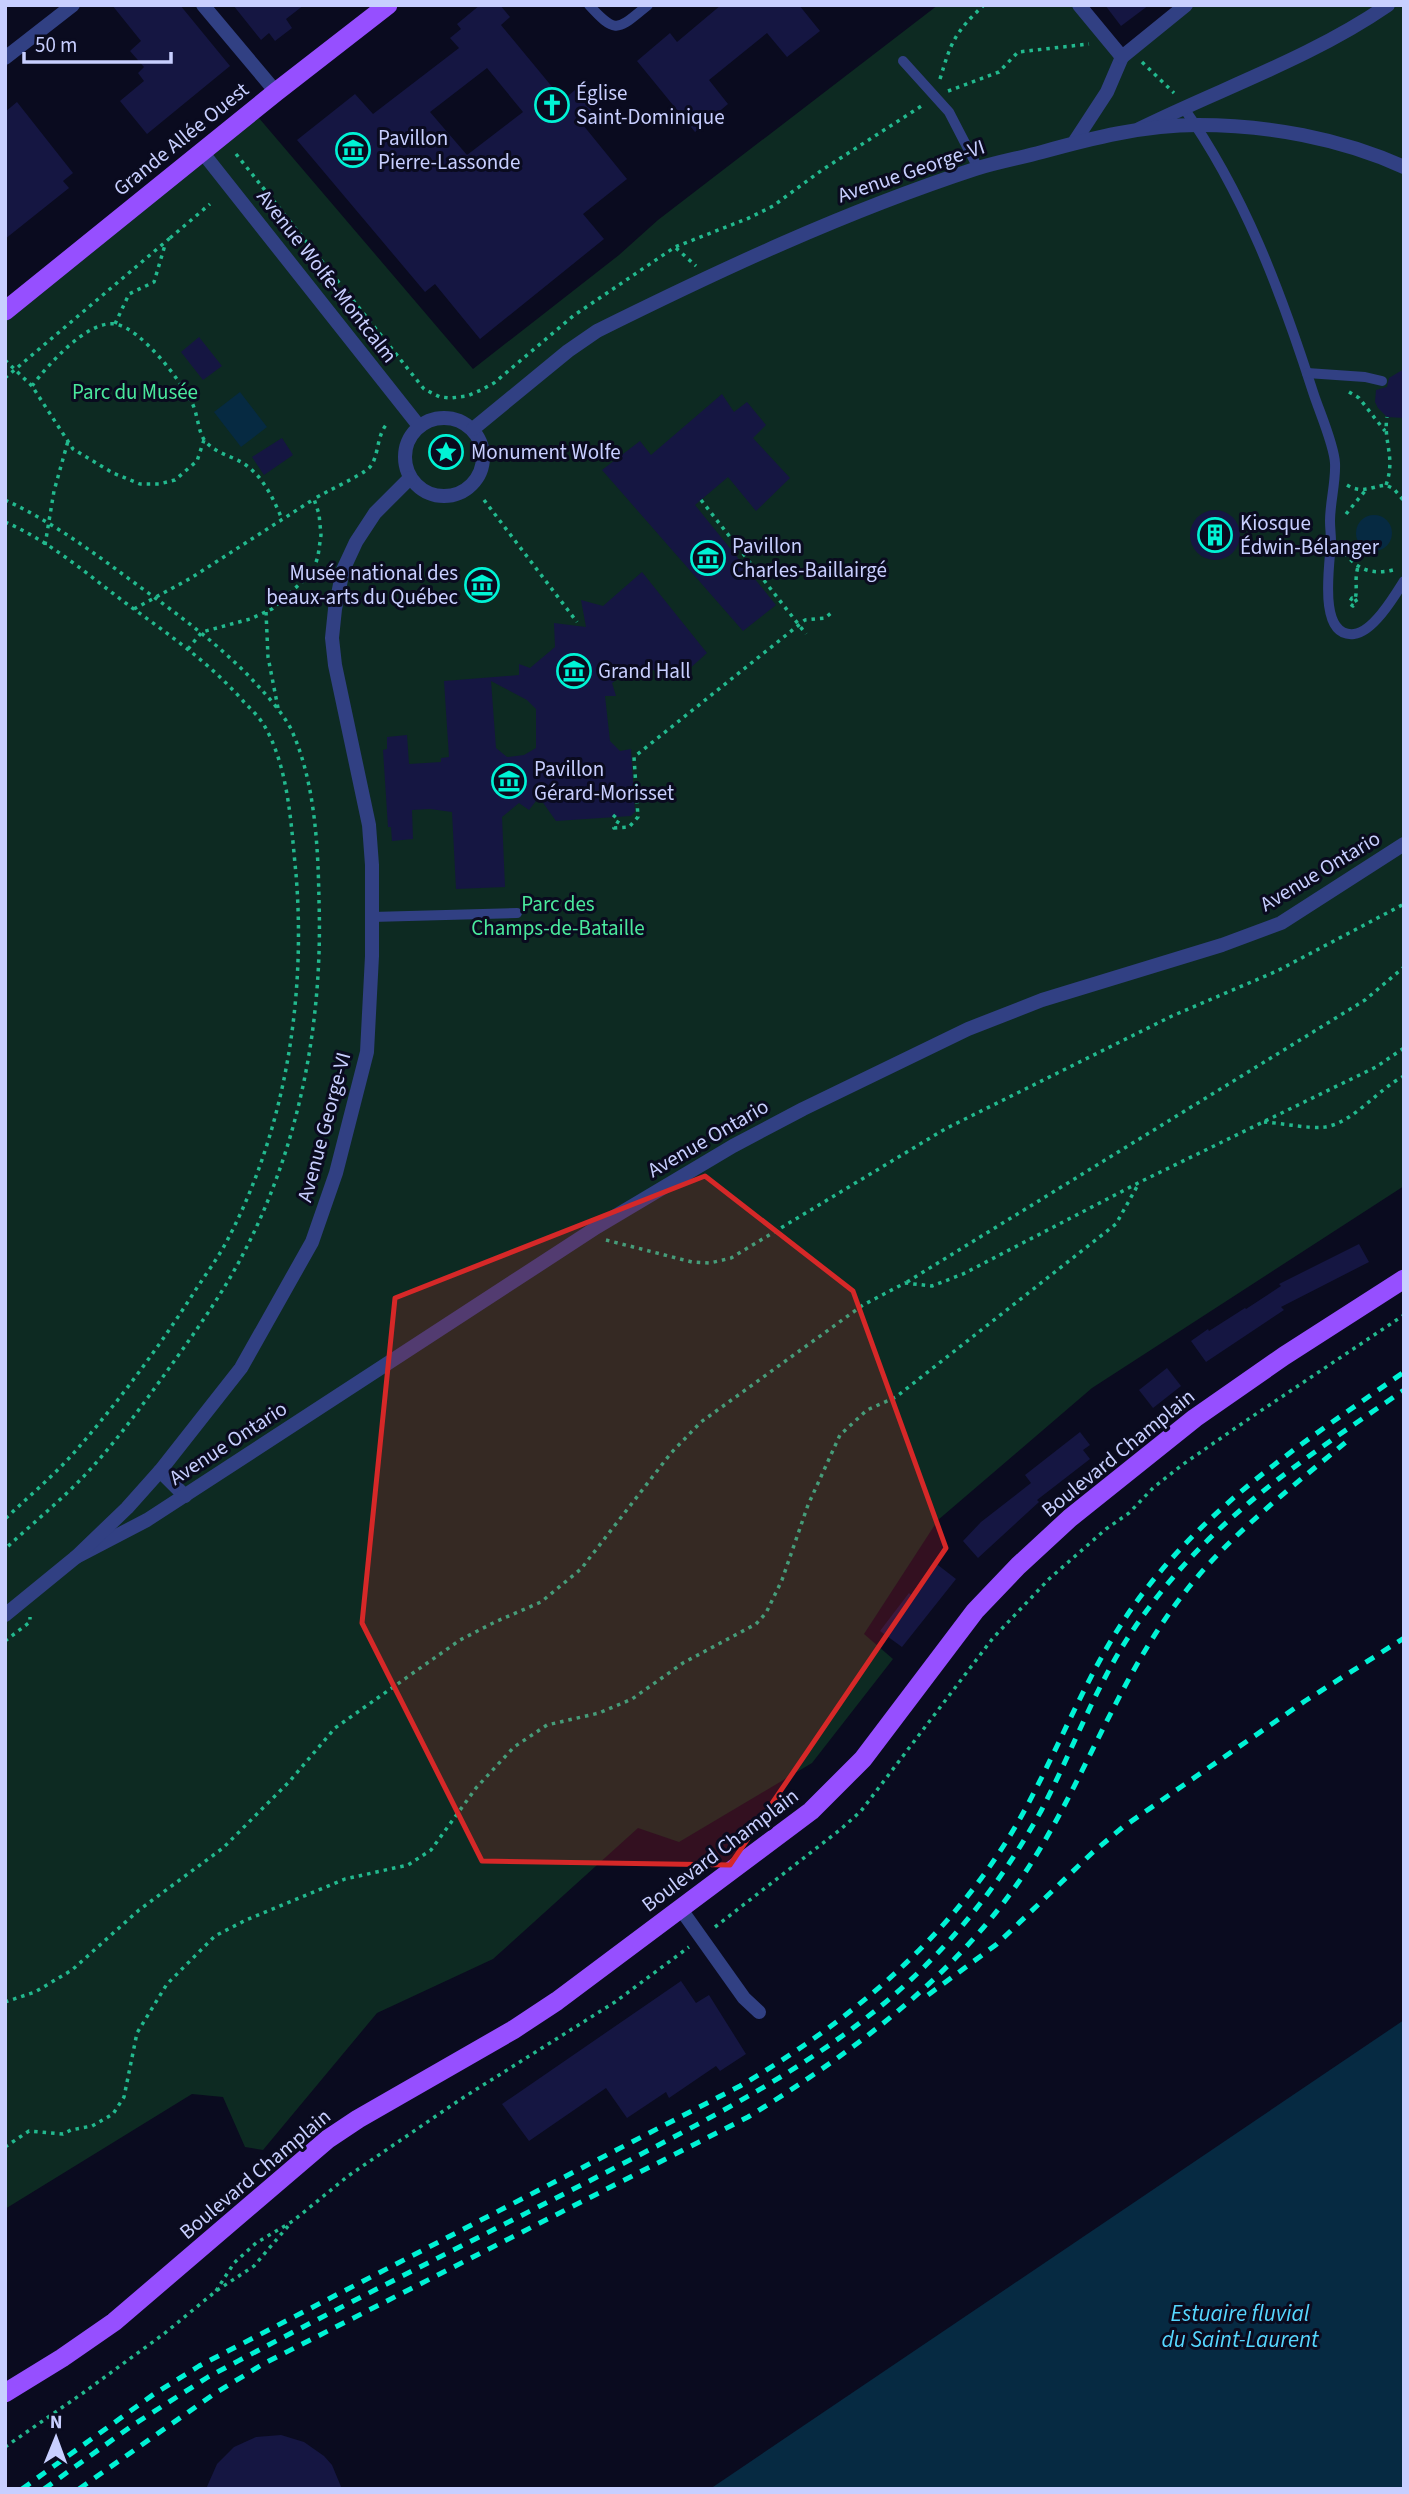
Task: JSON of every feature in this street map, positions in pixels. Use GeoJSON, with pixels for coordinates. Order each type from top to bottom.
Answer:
{"type":"FeatureCollection","features":[{"type":"Feature","properties":{"kind":"main road","name":"Grande Allée Ouest"},"geometry":{"type":"LineString","coordinates":[[5,311],[387,5]]}},
{"type":"Feature","properties":{"kind":"main road","name":"Boulevard Champlain"},"geometry":{"type":"LineString","coordinates":[[5,2393],[114,2322],[328,2139],[513,2030],[557,2001],[773,1841],[839,1785],[884,1732],[975,1611],[1070,1518],[1195,1418],[1284,1356],[1404,1279]]}},
{"type":"Feature","properties":{"kind":"street"},"geometry":{"type":"LineString","coordinates":[[5,58],[72,5]]}},
{"type":"Feature","properties":{"kind":"street"},"geometry":{"type":"LineString","coordinates":[[203,5],[276,92]]}},
{"type":"Feature","properties":{"kind":"street"},"geometry":{"type":"LineString","coordinates":[[1079,5],[1110,43],[1127,54]]}},
{"type":"Feature","properties":{"kind":"street"},"geometry":{"type":"LineString","coordinates":[[1075,141],[1107,92],[1127,54],[1186,5]]}},
{"type":"Feature","properties":{"kind":"street","name":"Avenue George-VI"},"geometry":{"type":"LineString","coordinates":[[473,429],[568,351],[597,331],[708,277],[881,201],[978,168],[1075,141],[1134,131],[1286,63],[1365,21],[1388,5]]}},
{"type":"Feature","properties":{"kind":"street"},"geometry":{"type":"LineString","coordinates":[[1134,131],[1196,125],[1299,134],[1351,147],[1404,167]]}},
{"type":"Feature","properties":{"kind":"street","name":"Avenue Wolfe-Montcalm"},"geometry":{"type":"LineString","coordinates":[[203,153],[419,426]]}},
{"type":"Feature","properties":{"kind":"street"},"geometry":{"type":"LineString","coordinates":[[446,417],[461,421],[473,429],[482,444],[484,455],[480,475],[472,485],[454,495],[436,495],[421,489],[410,478],[404,460],[407,441],[419,426],[432,419],[446,417]]}},
{"type":"Feature","properties":{"kind":"street","name":"Avenue George-VI"},"geometry":{"type":"LineString","coordinates":[[5,1615],[76,1558],[160,1471],[241,1368],[312,1242],[351,1124],[367,1052],[372,917],[369,825],[337,676],[332,638],[335,609],[343,570],[356,542],[375,513],[410,478]]}},
{"type":"Feature","properties":{"kind":"street","name":"Avenue Ontario"},"geometry":{"type":"LineString","coordinates":[[76,1558],[147,1520],[597,1227],[756,1133],[968,1029],[1042,1000],[1222,945],[1281,923],[1404,844]]}},
{"type":"Feature","properties":{"kind":"street"},"geometry":{"type":"LineString","coordinates":[[160,1471],[185,1496]]}},
{"type":"Feature","properties":{"kind":"street"},"geometry":{"type":"LineString","coordinates":[[680,1908],[744,1998],[760,2012]]}},
{"type":"Feature","properties":{"kind":"lane"},"geometry":{"type":"LineString","coordinates":[[589,5],[606,24],[613,27],[624,24],[648,5]]}},
{"type":"Feature","properties":{"kind":"lane"},"geometry":{"type":"LineString","coordinates":[[903,61],[949,112],[978,168]]}},
{"type":"Feature","properties":{"kind":"lane"},"geometry":{"type":"LineString","coordinates":[[1183,107],[1196,125],[1257,236],[1307,373],[1335,461],[1329,523],[1331,538],[1328,600],[1337,629],[1345,634],[1362,632],[1372,624],[1404,581]]}},
{"type":"Feature","properties":{"kind":"lane"},"geometry":{"type":"LineString","coordinates":[[1307,373],[1365,377],[1382,381]]}},
{"type":"Feature","properties":{"kind":"lane"},"geometry":{"type":"LineString","coordinates":[[372,917],[517,913]]}},
{"type":"Feature","properties":{"kind":"path"},"geometry":{"type":"LineString","coordinates":[[936,95],[955,38],[962,26],[984,5]]}},
{"type":"Feature","properties":{"kind":"path"},"geometry":{"type":"LineString","coordinates":[[236,154],[424,389],[440,397],[467,396],[494,383],[573,316],[675,247],[773,206],[822,170],[909,116],[936,95],[999,72],[1018,52],[1110,43]]}},
{"type":"Feature","properties":{"kind":"path"},"geometry":{"type":"LineString","coordinates":[[1127,54],[1168,86],[1183,107]]}},
{"type":"Feature","properties":{"kind":"path"},"geometry":{"type":"LineString","coordinates":[[5,379],[210,204]]}},
{"type":"Feature","properties":{"kind":"path"},"geometry":{"type":"LineString","coordinates":[[115,324],[130,294],[154,282],[164,247],[170,238]]}},
{"type":"Feature","properties":{"kind":"path"},"geometry":{"type":"LineString","coordinates":[[675,247],[708,277]]}},
{"type":"Feature","properties":{"kind":"path"},"geometry":{"type":"LineString","coordinates":[[32,386],[57,358],[82,336],[96,328],[115,324],[137,334],[179,382],[198,418],[204,440],[215,450],[244,463],[259,477],[282,519]]}},
{"type":"Feature","properties":{"kind":"path"},"geometry":{"type":"LineString","coordinates":[[5,360],[32,386],[73,449],[113,473],[139,484],[159,484],[175,480],[197,461],[204,440]]}},
{"type":"Feature","properties":{"kind":"path"},"geometry":{"type":"LineString","coordinates":[[1343,389],[1359,398],[1385,431]]}},
{"type":"Feature","properties":{"kind":"path"},"geometry":{"type":"LineString","coordinates":[[1386,485],[1392,459],[1385,431],[1387,417]]}},
{"type":"Feature","properties":{"kind":"path"},"geometry":{"type":"LineString","coordinates":[[134,609],[191,578],[314,499],[369,468],[375,457],[381,431],[386,425]]}},
{"type":"Feature","properties":{"kind":"path"},"geometry":{"type":"LineString","coordinates":[[45,545],[54,491],[69,441]]}},
{"type":"Feature","properties":{"kind":"path"},"geometry":{"type":"LineString","coordinates":[[1335,470],[1345,484],[1355,490],[1365,491],[1386,485],[1404,500]]}},
{"type":"Feature","properties":{"kind":"path"},"geometry":{"type":"LineString","coordinates":[[1345,516],[1365,491]]}},
{"type":"Feature","properties":{"kind":"path"},"geometry":{"type":"LineString","coordinates":[[188,649],[202,632],[266,612],[313,572],[321,535],[314,499]]}},
{"type":"Feature","properties":{"kind":"path"},"geometry":{"type":"LineString","coordinates":[[5,500],[49,523],[202,632],[237,663],[278,710],[290,728],[312,805],[320,926],[317,995],[309,1062],[294,1124],[276,1181],[240,1260],[151,1394],[94,1465],[5,1549]]}},
{"type":"Feature","properties":{"kind":"path"},"geometry":{"type":"LineString","coordinates":[[484,500],[577,622]]}},
{"type":"Feature","properties":{"kind":"path"},"geometry":{"type":"LineString","coordinates":[[701,500],[806,634]]}},
{"type":"Feature","properties":{"kind":"path"},"geometry":{"type":"LineString","coordinates":[[5,522],[22,529],[188,649],[223,678],[262,722],[276,748],[285,789],[293,839],[299,947],[294,1017],[284,1075],[266,1147],[251,1190],[229,1239],[174,1324],[111,1408],[70,1457],[5,1519]]}},
{"type":"Feature","properties":{"kind":"path"},"geometry":{"type":"LineString","coordinates":[[1341,545],[1346,556],[1358,567],[1369,571],[1396,569]]}},
{"type":"Feature","properties":{"kind":"path"},"geometry":{"type":"LineString","coordinates":[[1355,599],[1357,593],[1354,581],[1358,567]]}},
{"type":"Feature","properties":{"kind":"path"},"geometry":{"type":"LineString","coordinates":[[266,612],[268,657],[278,710]]}},
{"type":"Feature","properties":{"kind":"path"},"geometry":{"type":"LineString","coordinates":[[613,815],[619,820],[614,828],[629,827],[638,817],[635,757],[805,620],[825,618],[831,613]]}},
{"type":"Feature","properties":{"kind":"path"},"geometry":{"type":"LineString","coordinates":[[597,1227],[611,1243],[639,1247],[692,1262],[731,1258],[945,1129],[1172,1016],[1277,971],[1404,904]]}},
{"type":"Feature","properties":{"kind":"path"},"geometry":{"type":"LineString","coordinates":[[5,2002],[35,1992],[72,1969],[139,1910],[223,1848],[289,1782],[335,1728],[460,1640],[541,1602],[581,1569],[671,1453],[701,1422],[863,1305],[905,1283],[1365,1000],[1404,967]]}},
{"type":"Feature","properties":{"kind":"path"},"geometry":{"type":"LineString","coordinates":[[905,1283],[932,1286],[963,1274],[1140,1182],[1376,1067],[1404,1048]]}},
{"type":"Feature","properties":{"kind":"path"},"geometry":{"type":"LineString","coordinates":[[1262,1122],[1325,1127],[1344,1120],[1392,1082],[1404,1076]]}},
{"type":"Feature","properties":{"kind":"path"},"geometry":{"type":"LineString","coordinates":[[5,2147],[29,2131],[63,2134],[92,2126],[113,2114],[124,2097],[137,2033],[167,1984],[215,1936],[246,1920],[345,1879],[408,1865],[431,1850],[476,1788],[514,1747],[547,1725],[598,1713],[632,1699],[682,1663],[756,1624],[766,1613],[782,1580],[808,1505],[840,1435],[867,1410],[897,1397],[1116,1224],[1140,1182]]}},
{"type":"Feature","properties":{"kind":"path"},"geometry":{"type":"LineString","coordinates":[[5,1642],[30,1622],[30,1617]]}},
{"type":"Feature","properties":{"kind":"path"},"geometry":{"type":"LineString","coordinates":[[5,2447],[165,2333],[216,2291],[254,2266],[293,2221],[243,2253],[216,2291]]}},
{"type":"Feature","properties":{"kind":"highlighted area"},"geometry":{"type":"Polygon","coordinates":[[[705,1176],[853,1291],[946,1548],[730,1865],[482,1861],[362,1623],[395,1298],[705,1176]]]}},
{"type":"Feature","properties":{"kind":"green space","name":"Parc des Champs-de-Bataille"},"geometry":{"type":"Polygon","coordinates":[[[938,5],[1079,5],[1122,57],[1186,5],[1404,5],[1404,1186],[1092,1388],[938,1520],[864,1634],[893,1659],[812,1763],[679,1842],[638,1828],[493,1959],[377,2013],[263,2150],[245,2147],[223,2097],[192,2094],[5,2209],[5,311],[253,111],[473,369],[619,255],[658,220],[938,5]]]}},
{"type":"Feature","properties":{"kind":"water"},"geometry":{"type":"Polygon","coordinates":[[[240,392],[267,427],[241,447],[214,412],[240,392]]]}},
{"type":"Feature","properties":{"kind":"water"},"geometry":{"type":"Polygon","coordinates":[[[1374,515],[1387,520],[1392,533],[1387,546],[1374,551],[1361,546],[1356,533],[1361,520],[1374,515]]]}},
{"type":"Feature","properties":{"kind":"water","name":"Estuaire fluvial du Saint-Laurent"},"geometry":{"type":"Polygon","coordinates":[[[1404,2020],[1404,2489],[710,2489],[1404,2020]]]}},
{"type":"Feature","properties":{"kind":"building"},"geometry":{"type":"Polygon","coordinates":[[[112,5],[180,5],[230,66],[147,134],[120,101],[144,81],[138,73],[144,67],[130,51],[141,41],[112,5]]]}},
{"type":"Feature","properties":{"kind":"building"},"geometry":{"type":"Polygon","coordinates":[[[233,5],[304,5],[286,19],[292,28],[275,41],[269,33],[261,40],[233,5]]]}},
{"type":"Feature","properties":{"kind":"building"},"geometry":{"type":"Polygon","coordinates":[[[480,5],[500,5],[510,17],[501,25],[563,100],[575,90],[592,111],[579,120],[627,179],[583,214],[604,239],[480,339],[435,284],[425,292],[297,140],[355,94],[373,114],[459,48],[450,38],[461,29],[457,24],[480,5]],[[487,68],[430,112],[467,155],[523,112],[487,68]]]}},
{"type":"Feature","properties":{"kind":"building"},"geometry":{"type":"Polygon","coordinates":[[[721,5],[799,5],[820,31],[787,57],[767,33],[709,80],[728,104],[695,132],[637,61],[670,33],[677,42],[721,5]]]}},
{"type":"Feature","properties":{"kind":"building"},"geometry":{"type":"Polygon","coordinates":[[[1105,5],[1149,5],[1121,26],[1105,5]]]}},
{"type":"Feature","properties":{"kind":"building"},"geometry":{"type":"Polygon","coordinates":[[[17,102],[73,173],[63,181],[69,188],[5,239],[5,112],[17,102]]]}},
{"type":"Feature","properties":{"kind":"building"},"geometry":{"type":"Polygon","coordinates":[[[199,337],[222,366],[203,380],[181,352],[199,337]]]}},
{"type":"Feature","properties":{"kind":"building"},"geometry":{"type":"Polygon","coordinates":[[[1404,369],[1404,418],[1387,417],[1375,402],[1376,390],[1387,387],[1389,378],[1404,369]]]}},
{"type":"Feature","properties":{"kind":"building","name":"Pavillon Charles-Baillairgé"},"geometry":{"type":"Polygon","coordinates":[[[722,394],[734,412],[747,402],[766,425],[753,438],[790,478],[756,511],[728,477],[695,505],[776,605],[743,631],[602,470],[640,441],[651,455],[722,394]]]}},
{"type":"Feature","properties":{"kind":"building"},"geometry":{"type":"Polygon","coordinates":[[[282,438],[293,455],[264,475],[252,457],[282,438]]]}},
{"type":"Feature","properties":{"kind":"building","name":"Kiosque Édwin-Bélanger"},"geometry":{"type":"Polygon","coordinates":[[[1215,510],[1233,517],[1240,535],[1233,553],[1215,560],[1197,553],[1190,535],[1197,517],[1215,510]]]}},
{"type":"Feature","properties":{"kind":"building","name":"Pavillon Gérard-Morisset"},"geometry":{"type":"Polygon","coordinates":[[[642,572],[707,653],[678,679],[642,666],[640,673],[631,669],[612,683],[616,696],[605,696],[610,741],[620,751],[631,749],[635,812],[631,816],[556,821],[539,797],[529,810],[519,803],[502,817],[505,887],[456,889],[452,812],[412,810],[413,839],[392,841],[391,827],[388,827],[383,750],[387,749],[387,737],[407,735],[409,764],[441,762],[441,758],[449,757],[444,681],[519,675],[519,664],[530,668],[555,647],[554,623],[586,627],[581,600],[603,606],[642,572]],[[491,681],[496,748],[507,757],[524,755],[536,748],[536,709],[527,700],[491,681]]]}},
{"type":"Feature","properties":{"kind":"building"},"geometry":{"type":"Polygon","coordinates":[[[1359,1244],[1369,1262],[1281,1307],[1284,1310],[1206,1362],[1191,1341],[1246,1309],[1281,1286],[1279,1284],[1359,1244]]]}},
{"type":"Feature","properties":{"kind":"building"},"geometry":{"type":"Polygon","coordinates":[[[1167,1368],[1181,1386],[1153,1408],[1139,1390],[1167,1368]]]}},
{"type":"Feature","properties":{"kind":"building"},"geometry":{"type":"Polygon","coordinates":[[[1080,1432],[1090,1445],[1083,1450],[1090,1459],[1037,1500],[1039,1502],[978,1558],[963,1541],[981,1522],[1031,1483],[1025,1475],[1080,1432]]]}},
{"type":"Feature","properties":{"kind":"building"},"geometry":{"type":"Polygon","coordinates":[[[934,1562],[956,1579],[902,1647],[880,1631],[909,1593],[911,1595],[934,1562]]]}},
{"type":"Feature","properties":{"kind":"building"},"geometry":{"type":"Polygon","coordinates":[[[681,1981],[696,2003],[709,1995],[746,2054],[720,2071],[716,2066],[669,2098],[666,2092],[627,2118],[606,2088],[529,2141],[502,2104],[681,1981]]]}},
{"type":"Feature","properties":{"kind":"building"},"geometry":{"type":"Polygon","coordinates":[[[281,2435],[304,2442],[324,2456],[332,2465],[342,2489],[206,2489],[217,2464],[234,2447],[256,2437],[281,2435]]]}},
{"type":"Feature","properties":{"kind":"railway"},"geometry":{"type":"LineString","coordinates":[[22,2489],[154,2394],[199,2366],[740,2086],[823,2032],[862,2002],[934,1934],[967,1897],[996,1857],[1037,1787],[1108,1646],[1143,1593],[1171,1559],[1201,1528],[1264,1472],[1404,1372]]}},
{"type":"Feature","properties":{"kind":"railway"},"geometry":{"type":"LineString","coordinates":[[44,2489],[133,2425],[208,2377],[684,2132],[768,2085],[848,2032],[939,1952],[1002,1874],[1041,1811],[1094,1698],[1118,1654],[1160,1594],[1190,1559],[1222,1527],[1290,1470],[1404,1390]]}},
{"type":"Feature","properties":{"kind":"railway"},"geometry":{"type":"LineString","coordinates":[[79,2489],[214,2394],[263,2364],[748,2117],[829,2064],[907,2004],[977,1935],[1008,1897],[1055,1823],[1144,1652],[1189,1587],[1246,1527],[1352,1437]]}},
{"type":"Feature","properties":{"kind":"railway"},"geometry":{"type":"LineString","coordinates":[[928,1995],[997,1944],[1123,1827],[1305,1701],[1404,1638]]}},
{"type":"Feature","properties":{"kind":"place","name":"Église Saint-Dominique"},"geometry":{"type":"Point","coordinates":[552,105]}},
{"type":"Feature","properties":{"kind":"place","name":"Pavillon Pierre-Lassonde"},"geometry":{"type":"Point","coordinates":[353,150]}},
{"type":"Feature","properties":{"kind":"place","name":"Monument Wolfe"},"geometry":{"type":"Point","coordinates":[446,452]}},
{"type":"Feature","properties":{"kind":"place","name":"Kiosque Édwin-Bélanger"},"geometry":{"type":"Point","coordinates":[1215,535]}},
{"type":"Feature","properties":{"kind":"place","name":"Pavillon Charles-Baillairgé"},"geometry":{"type":"Point","coordinates":[708,558]}},
{"type":"Feature","properties":{"kind":"place","name":"Musée national des beaux-arts du Québec"},"geometry":{"type":"Point","coordinates":[482,585]}},
{"type":"Feature","properties":{"kind":"place","name":"Grand Hall"},"geometry":{"type":"Point","coordinates":[574,671]}},
{"type":"Feature","properties":{"kind":"place","name":"Pavillon Gérard-Morisset"},"geometry":{"type":"Point","coordinates":[509,781]}},
{"type":"Feature","properties":{"kind":"park label","name":"Parc du Musée"},"geometry":{"type":"Point","coordinates":[135,392]}}]}
